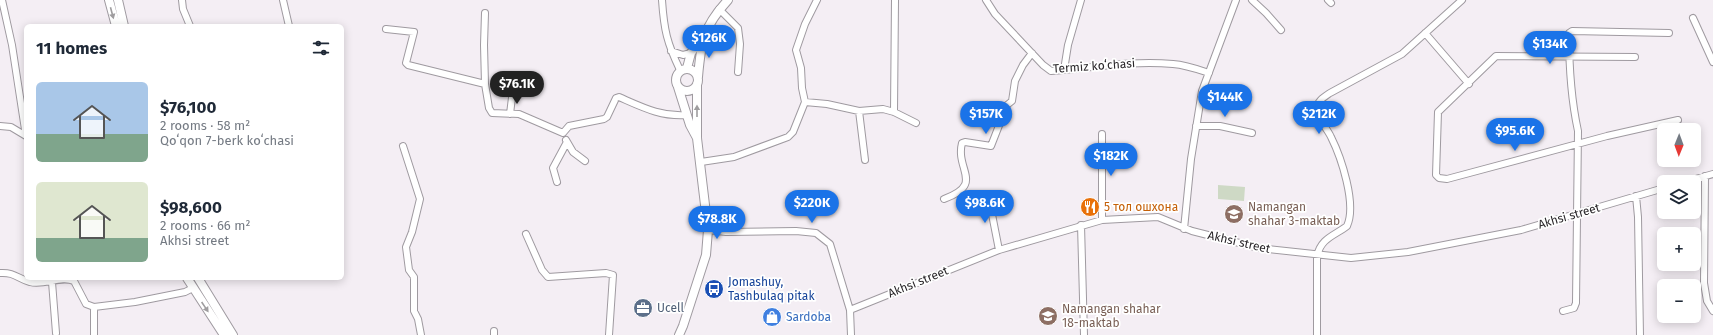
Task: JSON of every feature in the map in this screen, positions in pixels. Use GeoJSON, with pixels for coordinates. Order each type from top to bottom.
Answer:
{"type":"FeatureCollection","features":[{"type":"Feature","properties":{"kind":"main road"},"geometry":{"type":"LineString","coordinates":[[109,0],[115,24]]}},
{"type":"Feature","properties":{"kind":"main road"},"geometry":{"type":"LineString","coordinates":[[118,0],[124,24]]}},
{"type":"Feature","properties":{"kind":"main road"},"geometry":{"type":"LineString","coordinates":[[697,138],[690,125],[675,80],[676,76],[684,69],[692,52],[703,38],[709,24],[719,9],[728,0]]}},
{"type":"Feature","properties":{"kind":"main road"},"geometry":{"type":"LineString","coordinates":[[679,335],[706,255],[708,230],[697,138],[697,81],[703,38]]}},
{"type":"Feature","properties":{"kind":"main road"},"geometry":{"type":"LineString","coordinates":[[684,69],[694,71],[697,81]]}},
{"type":"Feature","properties":{"kind":"main road"},"geometry":{"type":"LineString","coordinates":[[678,87],[688,91],[697,81]]}},
{"type":"Feature","properties":{"kind":"main road"},"geometry":{"type":"LineString","coordinates":[[188,280],[224,335]]}},
{"type":"Feature","properties":{"kind":"main road"},"geometry":{"type":"LineString","coordinates":[[199,280],[233,335]]}},
{"type":"Feature","properties":{"kind":"street"},"geometry":{"type":"LineString","coordinates":[[2,0],[12,45],[24,123]]}},
{"type":"Feature","properties":{"kind":"street"},"geometry":{"type":"LineString","coordinates":[[182,0],[183,9],[189,24]]}},
{"type":"Feature","properties":{"kind":"street"},"geometry":{"type":"LineString","coordinates":[[283,0],[288,24]]}},
{"type":"Feature","properties":{"kind":"street"},"geometry":{"type":"LineString","coordinates":[[662,0],[666,34],[670,50],[684,69]]}},
{"type":"Feature","properties":{"kind":"street"},"geometry":{"type":"LineString","coordinates":[[701,162],[734,157],[788,137],[793,132],[805,102],[802,88],[801,68],[796,50],[805,24],[817,0]]}},
{"type":"Feature","properties":{"kind":"street"},"geometry":{"type":"LineString","coordinates":[[894,112],[895,0]]}},
{"type":"Feature","properties":{"kind":"street","name":"Termiz koʻchasi"},"geometry":{"type":"LineString","coordinates":[[986,0],[995,14],[1047,69],[1051,71],[1091,66],[1151,62],[1174,64],[1209,72]]}},
{"type":"Feature","properties":{"kind":"street"},"geometry":{"type":"LineString","coordinates":[[1064,70],[1068,45],[1081,0]]}},
{"type":"Feature","properties":{"kind":"street"},"geometry":{"type":"LineString","coordinates":[[1184,229],[1190,159],[1202,92],[1236,0]]}},
{"type":"Feature","properties":{"kind":"street"},"geometry":{"type":"LineString","coordinates":[[1252,0],[1281,30]]}},
{"type":"Feature","properties":{"kind":"street"},"geometry":{"type":"LineString","coordinates":[[1317,335],[1317,256],[1322,243],[1347,226],[1350,213],[1345,172],[1334,142],[1318,115],[1317,110],[1319,102],[1330,93],[1402,54],[1462,0]]}},
{"type":"Feature","properties":{"kind":"street"},"geometry":{"type":"LineString","coordinates":[[719,9],[738,28],[740,44],[738,72]]}},
{"type":"Feature","properties":{"kind":"street"},"geometry":{"type":"LineString","coordinates":[[485,13],[485,84],[489,108],[492,113],[519,114],[563,133],[573,152],[585,161]]}},
{"type":"Feature","properties":{"kind":"street"},"geometry":{"type":"LineString","coordinates":[[1693,18],[1713,62]]}},
{"type":"Feature","properties":{"kind":"street"},"geometry":{"type":"LineString","coordinates":[[386,29],[414,32],[406,63],[408,65],[485,84]]}},
{"type":"Feature","properties":{"kind":"street"},"geometry":{"type":"LineString","coordinates":[[1563,311],[1572,310],[1576,306],[1578,131],[1573,111],[1569,33],[1570,31],[1669,33]]}},
{"type":"Feature","properties":{"kind":"street"},"geometry":{"type":"LineString","coordinates":[[1426,33],[1469,84]]}},
{"type":"Feature","properties":{"kind":"street"},"geometry":{"type":"LineString","coordinates":[[670,50],[676,54],[682,55],[692,52]]}},
{"type":"Feature","properties":{"kind":"street"},"geometry":{"type":"LineString","coordinates":[[944,199],[957,194],[966,184],[967,177],[962,160],[962,143],[964,142],[991,146],[1007,105],[1012,101],[1015,81],[1022,66],[1032,53]]}},
{"type":"Feature","properties":{"kind":"street"},"geometry":{"type":"LineString","coordinates":[[1635,57],[1496,56],[1469,84],[1438,112],[1436,171],[1439,178],[1447,179],[1607,136],[1678,120]]}},
{"type":"Feature","properties":{"kind":"street"},"geometry":{"type":"LineString","coordinates":[[510,114],[514,81],[516,79],[531,80]]}},
{"type":"Feature","properties":{"kind":"street"},"geometry":{"type":"LineString","coordinates":[[563,133],[569,126],[604,119],[607,117],[616,98],[618,97],[658,113],[672,116],[687,115]]}},
{"type":"Feature","properties":{"kind":"street"},"geometry":{"type":"LineString","coordinates":[[805,102],[827,104],[859,110],[883,109],[894,112],[916,123]]}},
{"type":"Feature","properties":{"kind":"street"},"geometry":{"type":"LineString","coordinates":[[859,110],[865,160]]}},
{"type":"Feature","properties":{"kind":"street"},"geometry":{"type":"LineString","coordinates":[[0,126],[11,127],[24,135]]}},
{"type":"Feature","properties":{"kind":"street"},"geometry":{"type":"LineString","coordinates":[[1196,126],[1220,126],[1252,133]]}},
{"type":"Feature","properties":{"kind":"street"},"geometry":{"type":"LineString","coordinates":[[1102,134],[1102,220]]}},
{"type":"Feature","properties":{"kind":"street"},"geometry":{"type":"LineString","coordinates":[[557,182],[553,168],[567,142]]}},
{"type":"Feature","properties":{"kind":"street"},"geometry":{"type":"LineString","coordinates":[[403,146],[420,199],[412,232],[406,247],[410,270],[414,277],[415,285],[413,306],[418,319],[421,335]]}},
{"type":"Feature","properties":{"kind":"street"},"geometry":{"type":"LineString","coordinates":[[1701,177],[1713,174]]}},
{"type":"Feature","properties":{"kind":"street"},"geometry":{"type":"LineString","coordinates":[[1705,176],[1704,283],[1707,301],[1713,311]]}},
{"type":"Feature","properties":{"kind":"street","name":"Akhsi street"},"geometry":{"type":"LineString","coordinates":[[850,310],[999,250],[1102,220],[1158,217],[1184,229],[1259,248],[1317,256],[1351,258],[1408,252],[1521,230],[1657,190]]}},
{"type":"Feature","properties":{"kind":"street"},"geometry":{"type":"LineString","coordinates":[[988,194],[999,250]]}},
{"type":"Feature","properties":{"kind":"street"},"geometry":{"type":"LineString","coordinates":[[1636,196],[1638,217],[1640,335]]}},
{"type":"Feature","properties":{"kind":"street"},"geometry":{"type":"LineString","coordinates":[[1081,225],[1084,335]]}},
{"type":"Feature","properties":{"kind":"street"},"geometry":{"type":"LineString","coordinates":[[708,230],[726,232],[796,231],[816,233],[830,244],[850,310],[851,335]]}},
{"type":"Feature","properties":{"kind":"street"},"geometry":{"type":"LineString","coordinates":[[526,234],[542,270],[548,277],[606,273],[613,275],[609,335]]}},
{"type":"Feature","properties":{"kind":"street"},"geometry":{"type":"LineString","coordinates":[[0,273],[12,273],[24,279]]}},
{"type":"Feature","properties":{"kind":"street"},"geometry":{"type":"LineString","coordinates":[[26,280],[30,282],[52,282],[60,280]]}},
{"type":"Feature","properties":{"kind":"street"},"geometry":{"type":"LineString","coordinates":[[72,280],[74,281],[86,304],[94,307],[135,302],[185,292],[193,288]]}},
{"type":"Feature","properties":{"kind":"street"},"geometry":{"type":"LineString","coordinates":[[52,282],[56,333]]}},
{"type":"Feature","properties":{"kind":"street"},"geometry":{"type":"LineString","coordinates":[[94,307],[94,335]]}},
{"type":"Feature","properties":{"kind":"green space"},"geometry":{"type":"Polygon","coordinates":[[[1218,185],[1245,187],[1244,201],[1218,199],[1218,185]]]}},
{"type":"Feature","properties":{"kind":"place","name":"5 тол ошхона"},"geometry":{"type":"Point","coordinates":[1090,207]}},
{"type":"Feature","properties":{"kind":"place","name":"Namangan shahar 3-maktab"},"geometry":{"type":"Point","coordinates":[1234,214]}},
{"type":"Feature","properties":{"kind":"place","name":"Jomashuy, Tashbulaq pitak"},"geometry":{"type":"Point","coordinates":[714,289]}},
{"type":"Feature","properties":{"kind":"place","name":"Ucell"},"geometry":{"type":"Point","coordinates":[643,308]}},
{"type":"Feature","properties":{"kind":"place","name":"Namangan shahar 18-maktab"},"geometry":{"type":"Point","coordinates":[1048,316]}},
{"type":"Feature","properties":{"kind":"place","name":"Sardoba"},"geometry":{"type":"Point","coordinates":[772,317]}}]}
